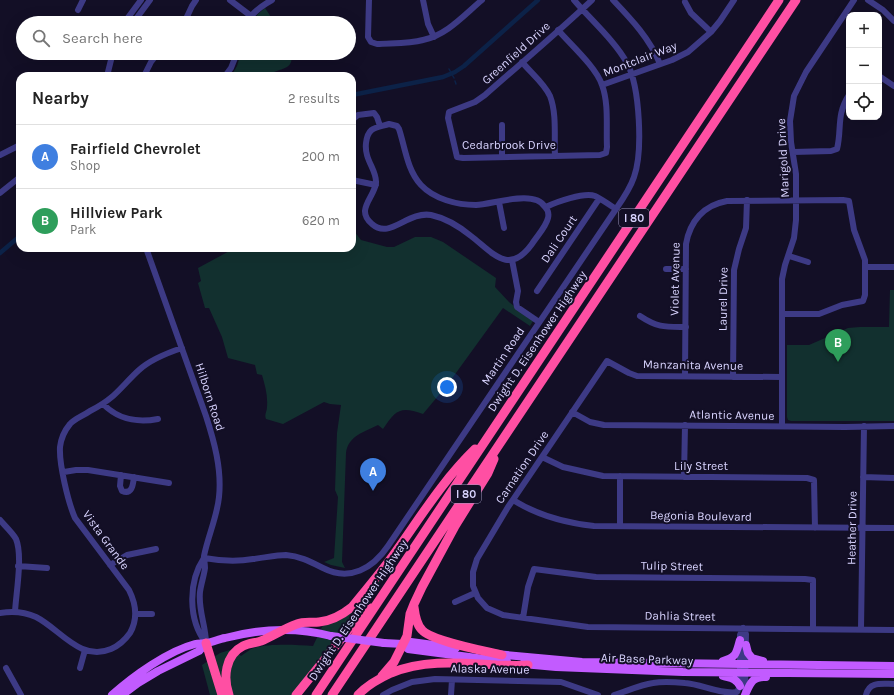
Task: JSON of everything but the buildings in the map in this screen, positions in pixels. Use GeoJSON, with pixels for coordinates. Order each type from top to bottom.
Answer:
{"type":"FeatureCollection","features":[{"type":"Feature","properties":{"kind":"highway","name":"Dwight D. Eisenhower Highway"},"geometry":{"type":"LineString","coordinates":[[316,695],[779,0]]}},
{"type":"Feature","properties":{"kind":"highway","name":"Dwight D. Eisenhower Highway"},"geometry":{"type":"LineString","coordinates":[[332,695],[796,0]]}},
{"type":"Feature","properties":{"kind":"highway"},"geometry":{"type":"LineString","coordinates":[[229,695],[225,677],[231,658],[237,650],[299,623],[320,622],[332,619],[352,607],[398,549],[433,498],[464,460],[488,437]]}},
{"type":"Feature","properties":{"kind":"highway"},"geometry":{"type":"LineString","coordinates":[[382,676],[394,662],[407,636],[410,614],[414,604],[455,526],[488,473],[500,443]]}},
{"type":"Feature","properties":{"kind":"highway"},"geometry":{"type":"LineString","coordinates":[[296,695],[358,618],[376,604]]}},
{"type":"Feature","properties":{"kind":"highway"},"geometry":{"type":"LineString","coordinates":[[414,604],[417,622],[426,634],[435,638],[502,655]]}},
{"type":"Feature","properties":{"kind":"highway"},"geometry":{"type":"LineString","coordinates":[[206,644],[222,695]]}},
{"type":"Feature","properties":{"kind":"highway"},"geometry":{"type":"LineString","coordinates":[[358,695],[367,686],[382,676],[409,667],[439,662],[528,665]]}},
{"type":"Feature","properties":{"kind":"main road","name":"Air Base Parkway"},"geometry":{"type":"LineString","coordinates":[[206,644],[243,634],[282,630],[318,633],[384,643],[403,644],[411,642],[502,655],[582,662],[715,664],[810,674],[894,674]]}},
{"type":"Feature","properties":{"kind":"main road"},"geometry":{"type":"LineString","coordinates":[[715,664],[735,656],[743,642]]}},
{"type":"Feature","properties":{"kind":"main road"},"geometry":{"type":"LineString","coordinates":[[743,642],[752,658],[781,664]]}},
{"type":"Feature","properties":{"kind":"main road"},"geometry":{"type":"LineString","coordinates":[[112,695],[156,662],[196,643],[206,644]]}},
{"type":"Feature","properties":{"kind":"main road"},"geometry":{"type":"LineString","coordinates":[[122,695],[158,671],[199,651],[206,644]]}},
{"type":"Feature","properties":{"kind":"main road","name":"Air Base Parkway"},"geometry":{"type":"LineString","coordinates":[[403,644],[408,650],[528,665],[583,669],[714,672],[781,664],[894,666]]}},
{"type":"Feature","properties":{"kind":"main road"},"geometry":{"type":"LineString","coordinates":[[714,672],[735,680],[740,686]]}},
{"type":"Feature","properties":{"kind":"main road"},"geometry":{"type":"LineString","coordinates":[[745,695],[750,683],[758,677],[787,677],[810,674]]}},
{"type":"Feature","properties":{"kind":"street"},"geometry":{"type":"LineString","coordinates":[[78,10],[84,0]]}},
{"type":"Feature","properties":{"kind":"street"},"geometry":{"type":"LineString","coordinates":[[129,16],[141,0]]}},
{"type":"Feature","properties":{"kind":"street"},"geometry":{"type":"LineString","coordinates":[[137,16],[150,0]]}},
{"type":"Feature","properties":{"kind":"street"},"geometry":{"type":"LineString","coordinates":[[187,16],[196,0]]}},
{"type":"Feature","properties":{"kind":"street"},"geometry":{"type":"LineString","coordinates":[[230,0],[251,16],[264,4],[272,0]]}},
{"type":"Feature","properties":{"kind":"street"},"geometry":{"type":"LineString","coordinates":[[369,0],[368,37],[371,42],[377,44],[412,42],[434,37],[447,30],[482,0]]}},
{"type":"Feature","properties":{"kind":"street"},"geometry":{"type":"LineString","coordinates":[[423,0],[428,24],[434,37]]}},
{"type":"Feature","properties":{"kind":"street","name":"Martin Road"},"geometry":{"type":"LineString","coordinates":[[204,558],[231,562],[278,556],[291,556],[308,560],[330,571],[347,573],[363,570],[374,563],[388,546],[616,210],[630,187],[637,167],[637,95],[632,75],[620,53],[574,0]]}},
{"type":"Feature","properties":{"kind":"street","name":"Greenfield Drive"},"geometry":{"type":"LineString","coordinates":[[449,112],[475,102],[485,95],[592,0]]}},
{"type":"Feature","properties":{"kind":"street"},"geometry":{"type":"LineString","coordinates":[[613,0],[649,41],[660,64]]}},
{"type":"Feature","properties":{"kind":"street","name":"Montclair Way"},"geometry":{"type":"LineString","coordinates":[[602,85],[632,75],[688,52],[711,32],[734,0]]}},
{"type":"Feature","properties":{"kind":"street","name":"Marigold Drive"},"geometry":{"type":"LineString","coordinates":[[782,426],[783,272],[789,256],[795,230],[796,200],[796,174],[791,142],[791,108],[799,84],[806,72],[854,0]]}},
{"type":"Feature","properties":{"kind":"street"},"geometry":{"type":"LineString","coordinates":[[868,0],[883,10],[894,21]]}},
{"type":"Feature","properties":{"kind":"street"},"geometry":{"type":"LineString","coordinates":[[685,2],[691,13],[711,32]]}},
{"type":"Feature","properties":{"kind":"street"},"geometry":{"type":"LineString","coordinates":[[558,30],[592,68],[602,85]]}},
{"type":"Feature","properties":{"kind":"street"},"geometry":{"type":"LineString","coordinates":[[108,72],[111,60]]}},
{"type":"Feature","properties":{"kind":"street"},"geometry":{"type":"LineString","coordinates":[[146,72],[153,60]]}},
{"type":"Feature","properties":{"kind":"street"},"geometry":{"type":"LineString","coordinates":[[228,72],[234,60]]}},
{"type":"Feature","properties":{"kind":"street"},"geometry":{"type":"LineString","coordinates":[[522,62],[543,86],[553,105],[555,156]]}},
{"type":"Feature","properties":{"kind":"street"},"geometry":{"type":"LineString","coordinates":[[882,78],[894,86]]}},
{"type":"Feature","properties":{"kind":"street","name":"Cedarbrook Drive"},"geometry":{"type":"LineString","coordinates":[[449,112],[448,118],[457,157],[600,155],[606,152],[607,147],[606,105],[602,85]]}},
{"type":"Feature","properties":{"kind":"street"},"geometry":{"type":"LineString","coordinates":[[793,152],[831,151],[837,149],[839,143],[840,116],[846,100]]}},
{"type":"Feature","properties":{"kind":"street"},"geometry":{"type":"LineString","coordinates":[[356,117],[358,115],[374,113],[377,116],[380,126]]}},
{"type":"Feature","properties":{"kind":"street"},"geometry":{"type":"LineString","coordinates":[[393,124],[399,129],[413,174],[421,185],[432,194],[444,199],[476,205],[520,198],[531,198],[543,203],[546,207],[548,216],[544,225],[521,256],[512,260],[501,260],[495,257],[462,230],[430,215],[409,218],[388,229],[376,228],[370,223],[365,214],[367,203],[376,185],[375,176],[367,157],[366,149],[369,132],[380,126],[393,124]]}},
{"type":"Feature","properties":{"kind":"street"},"geometry":{"type":"LineString","coordinates":[[502,125],[502,157]]}},
{"type":"Feature","properties":{"kind":"street"},"geometry":{"type":"LineString","coordinates":[[0,155],[16,147]]}},
{"type":"Feature","properties":{"kind":"street"},"geometry":{"type":"LineString","coordinates":[[0,192],[16,180]]}},
{"type":"Feature","properties":{"kind":"street"},"geometry":{"type":"LineString","coordinates":[[356,181],[376,185]]}},
{"type":"Feature","properties":{"kind":"street"},"geometry":{"type":"LineString","coordinates":[[546,207],[585,195],[590,195],[616,210]]}},
{"type":"Feature","properties":{"kind":"street","name":"Dali Court"},"geometry":{"type":"LineString","coordinates":[[537,291],[599,199]]}},
{"type":"Feature","properties":{"kind":"street","name":"Violet Avenue"},"geometry":{"type":"LineString","coordinates":[[685,376],[687,237],[691,226],[700,214],[713,205],[727,200],[849,201],[854,230],[863,253],[866,267]]}},
{"type":"Feature","properties":{"kind":"street","name":"Laurel Drive"},"geometry":{"type":"LineString","coordinates":[[733,377],[734,270],[746,228],[747,200]]}},
{"type":"Feature","properties":{"kind":"street"},"geometry":{"type":"LineString","coordinates":[[499,202],[504,228]]}},
{"type":"Feature","properties":{"kind":"street","name":"Hilborn Road"},"geometry":{"type":"LineString","coordinates":[[147,252],[206,416],[213,438],[218,469],[220,484],[218,504],[204,558],[198,567],[193,587],[196,626],[199,635],[206,644]]}},
{"type":"Feature","properties":{"kind":"street"},"geometry":{"type":"LineString","coordinates":[[789,256],[808,262]]}},
{"type":"Feature","properties":{"kind":"street"},"geometry":{"type":"LineString","coordinates":[[512,260],[518,291],[516,302],[517,307],[539,322]]}},
{"type":"Feature","properties":{"kind":"street"},"geometry":{"type":"LineString","coordinates":[[782,314],[819,314],[842,305],[864,301],[866,295],[866,267],[894,266]]}},
{"type":"Feature","properties":{"kind":"street"},"geometry":{"type":"LineString","coordinates":[[666,269],[686,269]]}},
{"type":"Feature","properties":{"kind":"street"},"geometry":{"type":"LineString","coordinates":[[640,316],[656,325],[663,327],[686,328]]}},
{"type":"Feature","properties":{"kind":"street","name":"Vista Grande"},"geometry":{"type":"LineString","coordinates":[[136,614],[133,598],[129,590],[75,518],[70,507],[60,446],[63,435],[70,425],[79,417],[103,404],[114,396],[139,370],[149,363],[161,356],[182,348]]}},
{"type":"Feature","properties":{"kind":"street","name":"Manzanita Avenue"},"geometry":{"type":"LineString","coordinates":[[607,361],[637,376],[782,377]]}},
{"type":"Feature","properties":{"kind":"street","name":"Carnation Drive"},"geometry":{"type":"LineString","coordinates":[[475,592],[472,579],[474,565],[513,500],[607,361]]}},
{"type":"Feature","properties":{"kind":"street"},"geometry":{"type":"LineString","coordinates":[[103,404],[118,416],[146,422],[158,419]]}},
{"type":"Feature","properties":{"kind":"street","name":"Atlantic Avenue"},"geometry":{"type":"LineString","coordinates":[[572,412],[584,420],[596,424],[894,426]]}},
{"type":"Feature","properties":{"kind":"street"},"geometry":{"type":"LineString","coordinates":[[684,477],[685,425]]}},
{"type":"Feature","properties":{"kind":"street","name":"Heather Drive"},"geometry":{"type":"LineString","coordinates":[[861,629],[864,426]]}},
{"type":"Feature","properties":{"kind":"street","name":"Lily Street"},"geometry":{"type":"LineString","coordinates":[[542,457],[563,467],[596,475],[807,478],[814,480],[815,528]]}},
{"type":"Feature","properties":{"kind":"street"},"geometry":{"type":"LineString","coordinates":[[64,472],[88,470],[169,483]]}},
{"type":"Feature","properties":{"kind":"street"},"geometry":{"type":"LineString","coordinates":[[122,475],[120,486],[122,491],[125,492],[129,492],[132,489],[134,477]]}},
{"type":"Feature","properties":{"kind":"street"},"geometry":{"type":"LineString","coordinates":[[620,476],[620,526]]}},
{"type":"Feature","properties":{"kind":"street"},"geometry":{"type":"LineString","coordinates":[[863,477],[894,478]]}},
{"type":"Feature","properties":{"kind":"street","name":"Begonia Boulevard"},"geometry":{"type":"LineString","coordinates":[[513,500],[535,513],[594,526],[894,528]]}},
{"type":"Feature","properties":{"kind":"street"},"geometry":{"type":"LineString","coordinates":[[0,520],[15,538],[18,547],[15,612]]}},
{"type":"Feature","properties":{"kind":"street"},"geometry":{"type":"LineString","coordinates":[[110,566],[127,555],[156,549]]}},
{"type":"Feature","properties":{"kind":"street"},"geometry":{"type":"LineString","coordinates":[[18,566],[47,568]]}},
{"type":"Feature","properties":{"kind":"street","name":"Tulip Street"},"geometry":{"type":"LineString","coordinates":[[523,618],[528,587],[534,569],[596,577],[804,579],[813,580],[814,629]]}},
{"type":"Feature","properties":{"kind":"street"},"geometry":{"type":"LineString","coordinates":[[455,602],[475,592]]}},
{"type":"Feature","properties":{"kind":"street","name":"Dahlia Street"},"geometry":{"type":"LineString","coordinates":[[475,592],[482,603],[495,612],[503,615],[588,626],[894,630]]}},
{"type":"Feature","properties":{"kind":"street"},"geometry":{"type":"LineString","coordinates":[[0,613],[15,612],[36,617],[76,646],[85,650],[102,651],[117,646],[124,640],[131,631],[136,614],[152,614]]}},
{"type":"Feature","properties":{"kind":"street"},"geometry":{"type":"LineString","coordinates":[[740,695],[743,642],[740,635],[743,628]]}},
{"type":"Feature","properties":{"kind":"street"},"geometry":{"type":"LineString","coordinates":[[80,668],[85,650]]}},
{"type":"Feature","properties":{"kind":"street"},"geometry":{"type":"LineString","coordinates":[[6,668],[21,695]]}},
{"type":"Feature","properties":{"kind":"street"},"geometry":{"type":"LineString","coordinates":[[742,668],[745,695]]}},
{"type":"Feature","properties":{"kind":"street","name":"Alaska Avenue"},"geometry":{"type":"LineString","coordinates":[[383,695],[412,682],[424,680],[561,682],[598,695]]}},
{"type":"Feature","properties":{"kind":"street"},"geometry":{"type":"LineString","coordinates":[[451,695],[452,680]]}},
{"type":"Feature","properties":{"kind":"street"},"geometry":{"type":"LineString","coordinates":[[614,695],[652,683],[693,684],[727,693],[737,692],[740,686]]}},
{"type":"Feature","properties":{"kind":"street"},"geometry":{"type":"LineString","coordinates":[[866,695],[868,688],[872,685],[894,684]]}},
{"type":"Feature","properties":{"kind":"green space"},"geometry":{"type":"Polygon","coordinates":[[[265,8],[270,16],[256,16],[265,8]]]}},
{"type":"Feature","properties":{"kind":"green space"},"geometry":{"type":"Polygon","coordinates":[[[239,60],[292,60],[288,66],[275,72],[234,72],[239,60]]]}},
{"type":"Feature","properties":{"kind":"green space"},"geometry":{"type":"Polygon","coordinates":[[[356,234],[361,240],[387,247],[394,247],[415,237],[431,237],[443,242],[496,278],[495,287],[509,302],[533,321],[530,326],[503,308],[448,384],[423,414],[409,410],[399,411],[383,429],[378,425],[362,432],[350,442],[346,453],[342,562],[345,568],[324,562],[334,558],[338,497],[335,490],[337,433],[341,405],[324,402],[283,424],[266,419],[267,399],[262,375],[257,374],[255,365],[228,358],[222,337],[209,308],[205,308],[198,283],[201,281],[198,268],[228,252],[356,252],[356,234]]]}},
{"type":"Feature","properties":{"kind":"green space"},"geometry":{"type":"Polygon","coordinates":[[[890,290],[894,290],[894,421],[788,420],[787,345],[809,345],[848,328],[889,327],[890,290]]]}},
{"type":"Feature","properties":{"kind":"green space"},"geometry":{"type":"Polygon","coordinates":[[[397,558],[302,695],[210,695],[202,665],[220,653],[233,649],[241,656],[251,649],[265,646],[313,646],[323,625],[335,622],[397,558]]]}},
{"type":"Feature","properties":{"kind":"waterway"},"geometry":{"type":"LineString","coordinates":[[356,94],[443,77],[455,72],[464,66],[538,0]]}},
{"type":"Feature","properties":{"kind":"waterway"},"geometry":{"type":"LineString","coordinates":[[449,69],[454,78]]}},
{"type":"Feature","properties":{"kind":"waterway"},"geometry":{"type":"LineString","coordinates":[[0,253],[16,239]]}},
{"type":"Feature","properties":{"kind":"place","name":"Hillview Park"},"geometry":{"type":"Point","coordinates":[838,362]}},
{"type":"Feature","properties":{"kind":"place","name":"Fairfield Chevrolet"},"geometry":{"type":"Point","coordinates":[373,491]}}]}
